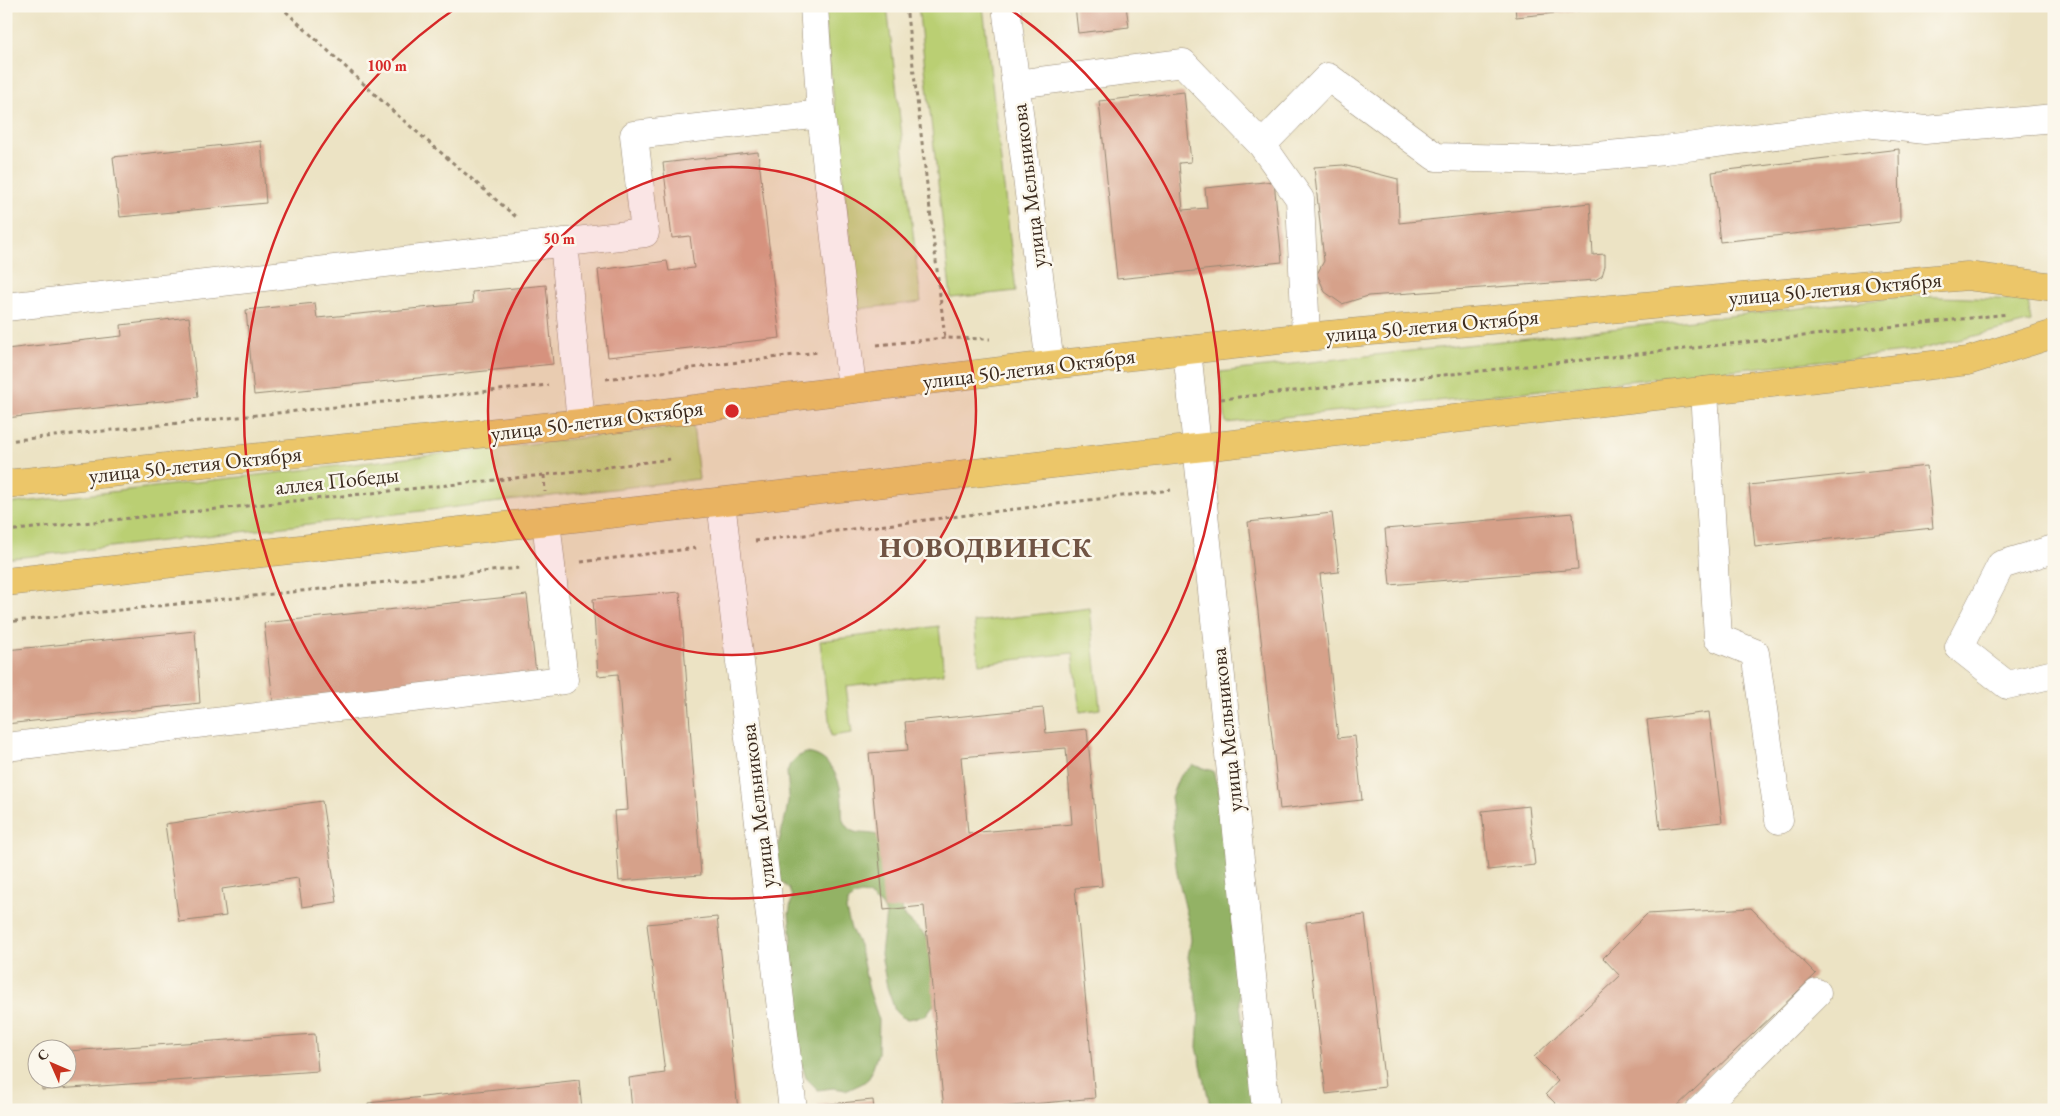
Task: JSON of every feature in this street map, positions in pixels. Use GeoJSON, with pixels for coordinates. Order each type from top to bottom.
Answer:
{"type":"FeatureCollection","features":[{"type":"Feature","properties":{"kind":"main road","name":"улица 50-летия Октября"},"geometry":{"type":"LineString","coordinates":[[6,484],[581,423],[1050,365],[1306,337],[1967,276],[2054,287]]}},
{"type":"Feature","properties":{"kind":"main road"},"geometry":{"type":"LineString","coordinates":[[6,582],[1968,361],[2054,334]]}},
{"type":"Feature","properties":{"kind":"street"},"geometry":{"type":"LineString","coordinates":[[814,6],[821,114],[852,389]]}},
{"type":"Feature","properties":{"kind":"street","name":"улица Мельникова"},"geometry":{"type":"LineString","coordinates":[[1006,6],[1050,365]]}},
{"type":"Feature","properties":{"kind":"street"},"geometry":{"type":"LineString","coordinates":[[1016,84],[1183,63],[1262,145],[1300,199],[1306,337]]}},
{"type":"Feature","properties":{"kind":"street"},"geometry":{"type":"LineString","coordinates":[[1262,145],[1328,77],[1436,157],[1550,160],[1665,150],[1866,123],[1925,130],[2054,118]]}},
{"type":"Feature","properties":{"kind":"street"},"geometry":{"type":"LineString","coordinates":[[6,307],[645,233],[634,135],[821,114]]}},
{"type":"Feature","properties":{"kind":"street"},"geometry":{"type":"LineString","coordinates":[[564,242],[581,423]]}},
{"type":"Feature","properties":{"kind":"street","name":"улица Мельникова"},"geometry":{"type":"LineString","coordinates":[[1187,350],[1266,1110]]}},
{"type":"Feature","properties":{"kind":"street"},"geometry":{"type":"LineString","coordinates":[[1704,391],[1718,638],[1755,653],[1779,820]]}},
{"type":"Feature","properties":{"kind":"street","name":"улица Мельникова"},"geometry":{"type":"LineString","coordinates":[[721,502],[793,1110]]}},
{"type":"Feature","properties":{"kind":"street"},"geometry":{"type":"LineString","coordinates":[[6,747],[564,680],[546,521]]}},
{"type":"Feature","properties":{"kind":"street"},"geometry":{"type":"LineString","coordinates":[[2054,549],[2001,565],[1959,647],[2007,685],[2054,674]]}},
{"type":"Feature","properties":{"kind":"street"},"geometry":{"type":"LineString","coordinates":[[1700,1110],[1817,993]]}},
{"type":"Feature","properties":{"kind":"path"},"geometry":{"type":"LineString","coordinates":[[280,6],[396,114],[516,217],[522,247]]}},
{"type":"Feature","properties":{"kind":"path"},"geometry":{"type":"LineString","coordinates":[[906,6],[945,338]]}},
{"type":"Feature","properties":{"kind":"path"},"geometry":{"type":"LineString","coordinates":[[1216,399],[2016,313]]}},
{"type":"Feature","properties":{"kind":"path","name":"аллея Победы"},"geometry":{"type":"LineString","coordinates":[[6,531],[544,475],[671,459]]}},
{"type":"Feature","properties":{"kind":"path"},"geometry":{"type":"LineString","coordinates":[[6,622],[552,565],[1200,486]]}},
{"type":"Feature","properties":{"kind":"green space"},"geometry":{"type":"Polygon","coordinates":[[[823,6],[887,6],[921,302],[858,309],[823,6]]]}},
{"type":"Feature","properties":{"kind":"green space"},"geometry":{"type":"Polygon","coordinates":[[[918,6],[983,6],[1016,291],[951,298],[918,6]]]}},
{"type":"Feature","properties":{"kind":"green space"},"geometry":{"type":"Polygon","coordinates":[[[1910,296],[2028,300],[2031,322],[1914,351],[1226,423],[1220,372],[1910,296]]]}},
{"type":"Feature","properties":{"kind":"green space"},"geometry":{"type":"Polygon","coordinates":[[[693,425],[699,479],[6,559],[6,504],[693,425]]]}},
{"type":"Feature","properties":{"kind":"green space"},"geometry":{"type":"Polygon","coordinates":[[[1090,608],[1100,709],[1080,712],[1072,653],[979,664],[974,622],[1090,608]]]}},
{"type":"Feature","properties":{"kind":"green space"},"geometry":{"type":"Polygon","coordinates":[[[939,626],[944,674],[846,686],[852,733],[831,736],[820,641],[939,626]]]}},
{"type":"Feature","properties":{"kind":"green space"},"geometry":{"type":"Polygon","coordinates":[[[806,753],[822,758],[833,770],[839,784],[843,818],[847,827],[855,832],[878,835],[883,838],[903,915],[925,935],[940,958],[935,1003],[925,1016],[908,1019],[901,1017],[895,1011],[887,987],[881,954],[886,914],[882,906],[868,895],[854,896],[848,902],[846,910],[851,929],[859,945],[869,990],[879,1020],[878,1053],[869,1078],[848,1090],[833,1088],[818,1090],[806,1078],[798,1053],[786,956],[792,940],[789,914],[792,897],[789,889],[777,878],[774,862],[789,795],[787,772],[790,764],[797,757],[806,753]]]}},
{"type":"Feature","properties":{"kind":"green space"},"geometry":{"type":"Polygon","coordinates":[[[1193,765],[1213,771],[1223,806],[1233,916],[1233,951],[1240,986],[1244,1038],[1252,1076],[1252,1110],[1211,1110],[1197,1047],[1199,1011],[1188,957],[1191,940],[1189,923],[1177,873],[1172,835],[1174,817],[1171,797],[1179,777],[1193,765]]]}},
{"type":"Feature","properties":{"kind":"building"},"geometry":{"type":"Polygon","coordinates":[[[1075,6],[1126,6],[1129,27],[1078,33],[1075,6]]]}},
{"type":"Feature","properties":{"kind":"building"},"geometry":{"type":"Polygon","coordinates":[[[1515,6],[1606,6],[1606,8],[1516,17],[1515,6]]]}},
{"type":"Feature","properties":{"kind":"building"},"geometry":{"type":"Polygon","coordinates":[[[1184,92],[1191,162],[1179,163],[1183,210],[1207,208],[1205,188],[1274,181],[1282,262],[1117,279],[1099,101],[1184,92]]]}},
{"type":"Feature","properties":{"kind":"building"},"geometry":{"type":"Polygon","coordinates":[[[261,141],[266,203],[120,217],[113,157],[261,141]]]}},
{"type":"Feature","properties":{"kind":"building"},"geometry":{"type":"Polygon","coordinates":[[[1899,149],[1900,222],[1720,242],[1712,172],[1899,149]]]}},
{"type":"Feature","properties":{"kind":"building"},"geometry":{"type":"Polygon","coordinates":[[[758,152],[780,338],[608,357],[598,270],[667,261],[669,271],[694,268],[690,236],[672,238],[663,163],[758,152]]]}},
{"type":"Feature","properties":{"kind":"building"},"geometry":{"type":"Polygon","coordinates":[[[1343,165],[1398,179],[1399,223],[1590,203],[1593,255],[1605,254],[1605,266],[1602,276],[1595,280],[1368,296],[1342,304],[1325,292],[1317,274],[1324,261],[1314,167],[1343,165]]]}},
{"type":"Feature","properties":{"kind":"building"},"geometry":{"type":"Polygon","coordinates":[[[546,285],[553,364],[254,395],[246,310],[315,303],[317,318],[473,303],[472,292],[546,285]]]}},
{"type":"Feature","properties":{"kind":"building"},"geometry":{"type":"Polygon","coordinates":[[[189,317],[198,397],[6,418],[6,349],[122,336],[121,325],[189,317]]]}},
{"type":"Feature","properties":{"kind":"building"},"geometry":{"type":"Polygon","coordinates":[[[1927,466],[1933,528],[1755,547],[1749,485],[1927,466]]]}},
{"type":"Feature","properties":{"kind":"building"},"geometry":{"type":"Polygon","coordinates":[[[1332,513],[1339,572],[1320,574],[1338,738],[1355,736],[1362,800],[1280,809],[1248,522],[1332,513]]]}},
{"type":"Feature","properties":{"kind":"building"},"geometry":{"type":"Polygon","coordinates":[[[1573,513],[1578,569],[1390,585],[1385,529],[1573,513]]]}},
{"type":"Feature","properties":{"kind":"building"},"geometry":{"type":"Polygon","coordinates":[[[680,592],[701,875],[619,881],[614,811],[628,810],[618,674],[598,676],[593,599],[680,592]]]}},
{"type":"Feature","properties":{"kind":"building"},"geometry":{"type":"Polygon","coordinates":[[[527,595],[536,673],[273,701],[264,623],[527,595]]]}},
{"type":"Feature","properties":{"kind":"building"},"geometry":{"type":"Polygon","coordinates":[[[195,631],[200,703],[6,724],[6,650],[195,631]]]}},
{"type":"Feature","properties":{"kind":"building"},"geometry":{"type":"Polygon","coordinates":[[[1043,708],[1046,733],[1087,729],[1102,886],[1075,888],[1095,1098],[971,1110],[944,1110],[924,906],[884,910],[869,753],[908,750],[905,722],[1043,708]],[[1066,748],[961,757],[968,833],[1072,824],[1066,748]]]}},
{"type":"Feature","properties":{"kind":"building"},"geometry":{"type":"Polygon","coordinates":[[[1709,712],[1722,822],[1660,829],[1647,720],[1709,712]]]}},
{"type":"Feature","properties":{"kind":"building"},"geometry":{"type":"Polygon","coordinates":[[[322,801],[337,902],[302,907],[298,878],[222,889],[226,916],[179,922],[165,824],[322,801]]]}},
{"type":"Feature","properties":{"kind":"building"},"geometry":{"type":"Polygon","coordinates":[[[1529,806],[1535,865],[1488,870],[1482,811],[1529,806]]]}},
{"type":"Feature","properties":{"kind":"building"},"geometry":{"type":"Polygon","coordinates":[[[1751,908],[1816,974],[1673,1110],[1562,1110],[1546,1094],[1558,1081],[1534,1057],[1620,976],[1603,958],[1647,914],[1751,908]]]}},
{"type":"Feature","properties":{"kind":"building"},"geometry":{"type":"Polygon","coordinates":[[[1365,915],[1385,1087],[1326,1094],[1306,922],[1365,915]]]}},
{"type":"Feature","properties":{"kind":"building"},"geometry":{"type":"Polygon","coordinates":[[[717,917],[738,1110],[632,1110],[629,1078],[665,1073],[647,924],[717,917]]]}},
{"type":"Feature","properties":{"kind":"building"},"geometry":{"type":"Polygon","coordinates":[[[315,1034],[318,1071],[78,1088],[78,1050],[315,1034]]]}},
{"type":"Feature","properties":{"kind":"building"},"geometry":{"type":"Polygon","coordinates":[[[579,1080],[582,1110],[368,1110],[368,1103],[579,1080]]]}},
{"type":"Feature","properties":{"kind":"building"},"geometry":{"type":"Polygon","coordinates":[[[42,1088],[71,1088],[42,1090],[42,1088]]]}},
{"type":"Feature","properties":{"kind":"building"},"geometry":{"type":"Polygon","coordinates":[[[873,1100],[874,1110],[819,1110],[818,1105],[873,1100]]]}},
{"type":"Feature","properties":{"kind":"district","name":"НОВОДВИНСК"},"geometry":{"type":"Point","coordinates":[986,547]}}]}
